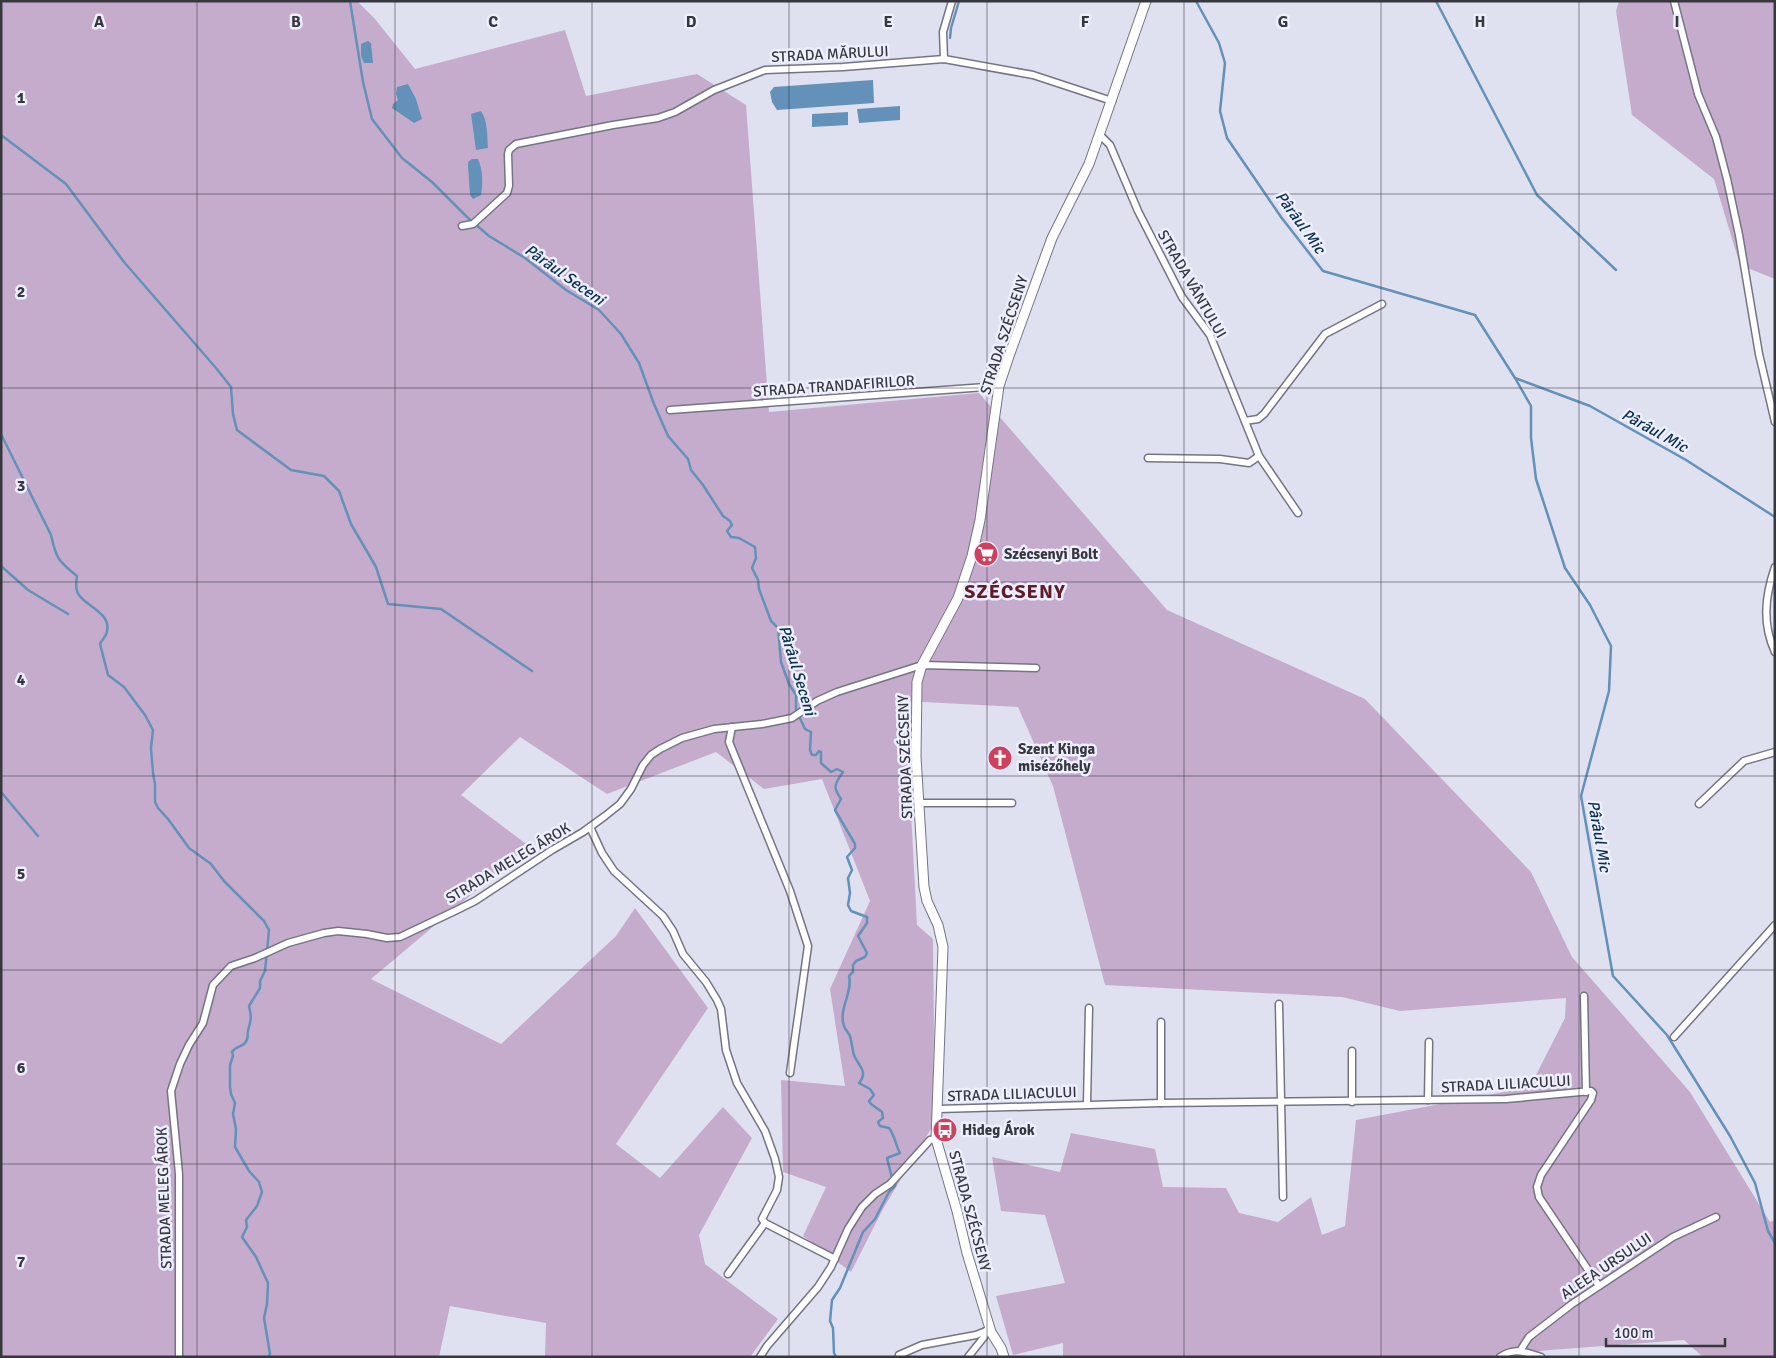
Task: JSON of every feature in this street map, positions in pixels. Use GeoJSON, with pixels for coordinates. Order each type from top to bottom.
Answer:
{"type":"FeatureCollection","features":[{"type":"Feature","properties":{"kind":"street"},"geometry":{"type":"LineString","coordinates":[[944,59],[943,32],[952,1]]}},
{"type":"Feature","properties":{"kind":"street","name":"STRADA SZÉCSENY"},"geometry":{"type":"LineString","coordinates":[[1004,1357],[1001,1348],[989,1331],[936,1140],[943,947],[938,925],[925,893],[916,757],[916,691],[922,665],[958,598],[972,556],[980,520],[999,386],[1052,238],[1089,164],[1146,1]]}},
{"type":"Feature","properties":{"kind":"street"},"geometry":{"type":"LineString","coordinates":[[1674,1],[1698,94],[1716,137],[1727,179],[1739,235],[1759,354],[1775,422]]}},
{"type":"Feature","properties":{"kind":"street","name":"STRADA MĂRULUI"},"geometry":{"type":"LineString","coordinates":[[462,226],[474,223],[507,193],[509,186],[508,150],[516,144],[658,118],[675,112],[714,90],[765,70],[843,68],[944,59],[1033,75],[1112,101]]}},
{"type":"Feature","properties":{"kind":"street","name":"STRADA VÂNTULUI"},"geometry":{"type":"LineString","coordinates":[[1100,135],[1110,145],[1138,211],[1182,298],[1210,334],[1259,456],[1298,512]]}},
{"type":"Feature","properties":{"kind":"street"},"geometry":{"type":"LineString","coordinates":[[1245,421],[1258,418],[1264,414],[1325,334],[1382,304]]}},
{"type":"Feature","properties":{"kind":"street","name":"STRADA TRANDAFIRILOR"},"geometry":{"type":"LineString","coordinates":[[670,410],[999,386]]}},
{"type":"Feature","properties":{"kind":"street"},"geometry":{"type":"LineString","coordinates":[[1148,458],[1220,459],[1250,463],[1259,456]]}},
{"type":"Feature","properties":{"kind":"street"},"geometry":{"type":"LineString","coordinates":[[1775,567],[1767,594],[1766,618],[1767,632],[1775,652]]}},
{"type":"Feature","properties":{"kind":"street","name":"STRADA MELEG ÁROK"},"geometry":{"type":"LineString","coordinates":[[179,1357],[178,1174],[172,1091],[180,1064],[203,1023],[213,985],[231,966],[302,938],[331,932],[360,933],[387,938],[408,934],[475,901],[590,827],[620,804],[631,789],[643,765],[660,749],[682,738],[714,729],[770,723],[798,715],[817,701],[837,692],[922,665],[1036,668]]}},
{"type":"Feature","properties":{"kind":"street"},"geometry":{"type":"LineString","coordinates":[[732,727],[729,742],[790,891],[808,946],[790,1073]]}},
{"type":"Feature","properties":{"kind":"street"},"geometry":{"type":"LineString","coordinates":[[1699,804],[1744,761],[1775,752]]}},
{"type":"Feature","properties":{"kind":"street"},"geometry":{"type":"LineString","coordinates":[[919,803],[1012,803]]}},
{"type":"Feature","properties":{"kind":"street"},"geometry":{"type":"LineString","coordinates":[[590,827],[602,853],[619,877],[663,916],[673,931],[683,954],[706,982],[721,1009],[726,1050],[737,1083],[765,1131],[779,1177],[777,1190],[762,1219],[765,1223],[834,1259]]}},
{"type":"Feature","properties":{"kind":"street"},"geometry":{"type":"LineString","coordinates":[[1674,1037],[1775,925]]}},
{"type":"Feature","properties":{"kind":"street","name":"STRADA LILIACULUI"},"geometry":{"type":"LineString","coordinates":[[1584,996],[1586,1092]]}},
{"type":"Feature","properties":{"kind":"street"},"geometry":{"type":"LineString","coordinates":[[1279,1004],[1283,1197]]}},
{"type":"Feature","properties":{"kind":"street","name":"STRADA LILIACULUI"},"geometry":{"type":"LineString","coordinates":[[1087,1104],[1088,1008]]}},
{"type":"Feature","properties":{"kind":"street"},"geometry":{"type":"LineString","coordinates":[[1161,1103],[1162,1022]]}},
{"type":"Feature","properties":{"kind":"street","name":"STRADA LILIACULUI"},"geometry":{"type":"LineString","coordinates":[[1428,1100],[1429,1042]]}},
{"type":"Feature","properties":{"kind":"street"},"geometry":{"type":"LineString","coordinates":[[1352,1051],[1352,1102]]}},
{"type":"Feature","properties":{"kind":"street","name":"STRADA LILIACULUI"},"geometry":{"type":"LineString","coordinates":[[938,1108],[1506,1098],[1591,1091],[1593,1093],[1591,1100],[1553,1155],[1538,1180],[1536,1188],[1539,1197],[1599,1286]]}},
{"type":"Feature","properties":{"kind":"street"},"geometry":{"type":"LineString","coordinates":[[760,1357],[767,1346],[818,1287],[848,1229],[862,1207],[874,1194],[893,1180],[930,1140],[936,1140]]}},
{"type":"Feature","properties":{"kind":"street","name":"ALEEA URSULUI"},"geometry":{"type":"LineString","coordinates":[[1520,1351],[1529,1337],[1540,1327],[1599,1286],[1673,1237],[1716,1217]]}},
{"type":"Feature","properties":{"kind":"street"},"geometry":{"type":"LineString","coordinates":[[728,1274],[765,1223]]}},
{"type":"Feature","properties":{"kind":"street"},"geometry":{"type":"LineString","coordinates":[[899,1355],[922,1345],[976,1336],[989,1331]]}},
{"type":"Feature","properties":{"kind":"street"},"geometry":{"type":"LineString","coordinates":[[968,1357],[989,1331]]}},
{"type":"Feature","properties":{"kind":"street"},"geometry":{"type":"LineString","coordinates":[[1500,1357],[1511,1351],[1520,1351],[1540,1357]]}},
{"type":"Feature","properties":{"kind":"shaded area"},"geometry":{"type":"Polygon","coordinates":[[[1,1],[357,1],[375,19],[415,69],[565,30],[586,96],[697,74],[746,105],[769,412],[979,393],[1167,610],[1365,699],[1531,872],[1572,957],[1690,1092],[1770,1222],[1775,1220],[1775,1357],[1703,1357],[1684,1340],[1481,1357],[1063,1357],[1063,1343],[1013,1355],[996,1296],[1065,1283],[1045,1215],[1001,1211],[992,1157],[1060,1172],[1071,1133],[1155,1149],[1163,1187],[1226,1188],[1239,1213],[1278,1222],[1311,1197],[1322,1235],[1345,1226],[1356,1120],[1530,1087],[1565,1018],[1566,998],[1400,1011],[1342,997],[1105,985],[1053,786],[1018,707],[905,701],[917,925],[933,939],[932,1127],[883,1209],[851,1272],[803,1236],[826,1187],[783,1172],[781,1080],[845,1086],[830,989],[870,901],[822,779],[764,789],[716,752],[607,794],[520,737],[461,795],[529,846],[371,979],[501,1044],[616,936],[635,908],[708,1008],[616,1144],[660,1178],[723,1107],[752,1138],[699,1235],[705,1264],[778,1319],[750,1357],[545,1357],[546,1323],[450,1306],[439,1357],[1,1357],[1,1]]]}},
{"type":"Feature","properties":{"kind":"shaded area"},"geometry":{"type":"Polygon","coordinates":[[[1619,1],[1775,1],[1775,279],[1740,265],[1714,179],[1632,115],[1616,11],[1619,1]]]}},
{"type":"Feature","properties":{"kind":"water"},"geometry":{"type":"Polygon","coordinates":[[[368,41],[371,43],[373,63],[364,63],[361,56],[361,44],[368,41]]]}},
{"type":"Feature","properties":{"kind":"water"},"geometry":{"type":"Polygon","coordinates":[[[873,80],[874,103],[777,110],[772,102],[770,92],[774,87],[873,80]]]}},
{"type":"Feature","properties":{"kind":"water"},"geometry":{"type":"Polygon","coordinates":[[[408,84],[416,99],[422,119],[414,123],[392,108],[393,104],[398,100],[396,94],[397,87],[408,84]]]}},
{"type":"Feature","properties":{"kind":"water"},"geometry":{"type":"Polygon","coordinates":[[[900,106],[900,120],[859,123],[857,109],[900,106]]]}},
{"type":"Feature","properties":{"kind":"water"},"geometry":{"type":"Polygon","coordinates":[[[481,111],[486,124],[488,148],[476,150],[471,114],[481,111]]]}},
{"type":"Feature","properties":{"kind":"water"},"geometry":{"type":"Polygon","coordinates":[[[848,112],[848,125],[812,127],[812,114],[848,112]]]}},
{"type":"Feature","properties":{"kind":"water"},"geometry":{"type":"Polygon","coordinates":[[[472,159],[478,159],[482,182],[481,195],[473,199],[470,195],[468,166],[468,162],[472,159]]]}},
{"type":"Feature","properties":{"kind":"waterway","name":"Pârâul Seceni"},"geometry":{"type":"LineString","coordinates":[[350,1],[363,82],[372,119],[402,158],[432,182],[489,236],[525,258],[566,290],[599,310],[621,334],[639,363],[668,436],[688,459],[691,470],[723,516],[730,521],[732,525],[727,531],[731,537],[739,538],[755,547],[756,558],[752,568],[758,580],[759,589],[771,621],[778,628],[781,662],[789,684],[796,695],[796,710],[805,729],[811,732],[810,750],[812,755],[816,755],[819,751],[821,752],[821,763],[831,772],[837,769],[843,772],[836,785],[836,791],[841,799],[835,810],[855,844],[855,848],[847,857],[852,870],[848,878],[850,893],[848,905],[851,911],[867,917],[867,923],[858,936],[867,953],[865,957],[856,961],[853,965],[853,972],[849,976],[850,982],[843,1020],[850,1036],[854,1055],[863,1072],[859,1083],[870,1089],[874,1095],[869,1101],[882,1112],[883,1118],[878,1122],[880,1126],[889,1128],[900,1153],[887,1158],[892,1178],[896,1182],[895,1186],[889,1192],[875,1219],[863,1232],[840,1288],[832,1300],[830,1321],[833,1328],[834,1353],[836,1357]]}},
{"type":"Feature","properties":{"kind":"waterway"},"geometry":{"type":"LineString","coordinates":[[950,38],[959,1]]}},
{"type":"Feature","properties":{"kind":"waterway","name":"Pârâul Mic"},"geometry":{"type":"LineString","coordinates":[[1196,1],[1219,43],[1225,63],[1220,111],[1227,138],[1281,217],[1323,271],[1475,315],[1531,406],[1531,438],[1536,479],[1565,568],[1590,605],[1611,646],[1609,691],[1581,796],[1613,976],[1667,1035],[1730,1136],[1755,1183],[1768,1231],[1775,1243]]}},
{"type":"Feature","properties":{"kind":"waterway"},"geometry":{"type":"LineString","coordinates":[[1436,1],[1537,195],[1616,270]]}},
{"type":"Feature","properties":{"kind":"waterway"},"geometry":{"type":"LineString","coordinates":[[1,135],[66,184],[124,262],[216,368],[231,387],[233,414],[237,430],[291,470],[324,476],[339,491],[351,524],[376,567],[388,604],[441,609],[532,671]]}},
{"type":"Feature","properties":{"kind":"waterway","name":"Pârâul Mic"},"geometry":{"type":"LineString","coordinates":[[1515,378],[1590,406],[1686,460],[1775,517]]}},
{"type":"Feature","properties":{"kind":"waterway"},"geometry":{"type":"LineString","coordinates":[[1,434],[51,535],[54,549],[59,558],[77,576],[76,586],[78,593],[82,599],[97,610],[105,619],[107,633],[100,644],[108,675],[124,687],[145,715],[153,730],[151,748],[155,802],[158,808],[189,848],[211,864],[224,881],[264,921],[269,930],[265,971],[260,981],[260,988],[249,1006],[251,1019],[247,1040],[232,1052],[233,1056],[230,1065],[230,1087],[235,1103],[233,1114],[236,1129],[235,1147],[249,1171],[259,1182],[262,1192],[257,1206],[246,1220],[247,1227],[242,1237],[256,1257],[268,1283],[264,1318],[270,1354],[268,1357]]}},
{"type":"Feature","properties":{"kind":"waterway"},"geometry":{"type":"LineString","coordinates":[[1,566],[28,590],[68,614]]}},
{"type":"Feature","properties":{"kind":"waterway"},"geometry":{"type":"LineString","coordinates":[[1,792],[38,836]]}},
{"type":"Feature","properties":{"kind":"place","name":"Szécsenyi Bolt"},"geometry":{"type":"Point","coordinates":[986,554]}},
{"type":"Feature","properties":{"kind":"place","name":"Szent Kinga misézőhely"},"geometry":{"type":"Point","coordinates":[1000,758]}},
{"type":"Feature","properties":{"kind":"place","name":"Hideg Árok"},"geometry":{"type":"Point","coordinates":[945,1130]}},
{"type":"Feature","properties":{"kind":"district","name":"SZÉCSENY"},"geometry":{"type":"Point","coordinates":[1015,591]}}]}
